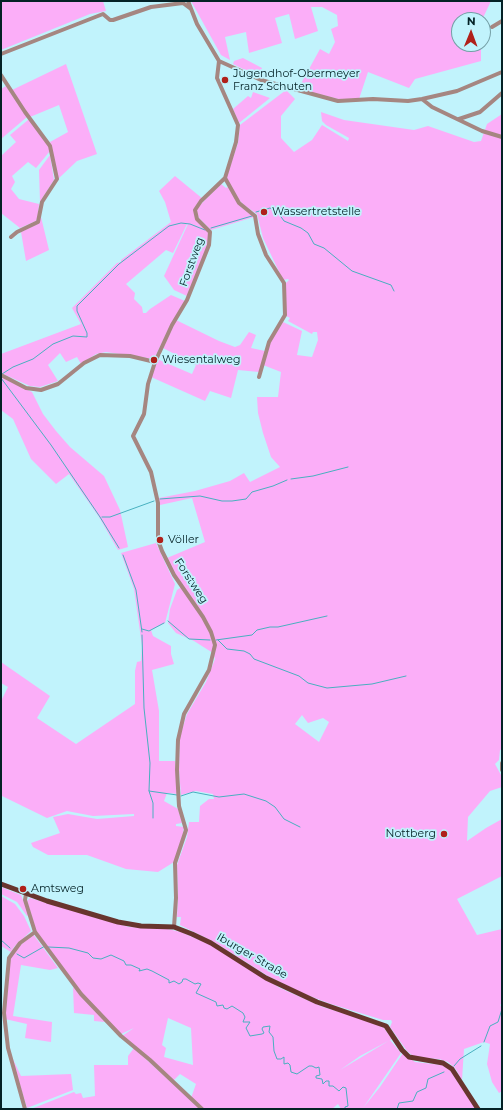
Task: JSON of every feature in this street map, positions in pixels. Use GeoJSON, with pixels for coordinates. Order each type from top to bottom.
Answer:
{"type":"FeatureCollection","features":[{"type":"Feature","properties":{"kind":"main road","name":"Iburger Straße"},"geometry":{"type":"LineString","coordinates":[[1,884],[26,894],[118,922],[141,926],[174,927],[211,943],[266,978],[317,1002],[386,1026],[402,1050],[410,1057],[419,1060],[443,1063],[452,1069],[478,1109]]}},
{"type":"Feature","properties":{"kind":"street"},"geometry":{"type":"LineString","coordinates":[[188,1],[219,61],[261,80],[338,102],[373,99],[408,101],[422,99],[447,94],[502,72]]}},
{"type":"Feature","properties":{"kind":"street"},"geometry":{"type":"LineString","coordinates":[[1,54],[103,14],[110,20],[113,20],[151,7],[183,2],[191,9]]}},
{"type":"Feature","properties":{"kind":"street"},"geometry":{"type":"LineString","coordinates":[[492,27],[502,21]]}},
{"type":"Feature","properties":{"kind":"street","name":"Forstweg"},"geometry":{"type":"LineString","coordinates":[[174,927],[176,898],[175,863],[186,830],[179,806],[177,770],[178,740],[184,714],[209,670],[215,645],[211,632],[203,617],[174,575],[162,551],[158,540],[158,503],[151,472],[133,436],[144,414],[148,384],[154,362],[172,325],[187,300],[209,245],[210,232],[197,219],[195,210],[201,201],[224,178],[236,142],[238,125],[217,78],[219,61]]}},
{"type":"Feature","properties":{"kind":"street"},"geometry":{"type":"LineString","coordinates":[[1,74],[25,112],[50,146],[57,179],[42,202],[38,222],[17,232],[11,237]]}},
{"type":"Feature","properties":{"kind":"street"},"geometry":{"type":"LineString","coordinates":[[459,119],[480,112],[502,93]]}},
{"type":"Feature","properties":{"kind":"street"},"geometry":{"type":"LineString","coordinates":[[422,99],[432,107],[482,131],[502,136]]}},
{"type":"Feature","properties":{"kind":"street"},"geometry":{"type":"LineString","coordinates":[[224,178],[239,203],[255,216],[258,234],[266,255],[284,283],[285,315],[269,342],[259,377]]}},
{"type":"Feature","properties":{"kind":"street"},"geometry":{"type":"LineString","coordinates":[[2,375],[26,388],[41,390],[58,384],[84,363],[100,355],[130,356],[154,362]]}},
{"type":"Feature","properties":{"kind":"street"},"geometry":{"type":"LineString","coordinates":[[502,763],[502,770]]}},
{"type":"Feature","properties":{"kind":"street"},"geometry":{"type":"LineString","coordinates":[[26,894],[25,900],[35,932],[44,947],[81,994],[108,1024],[202,1109]]}},
{"type":"Feature","properties":{"kind":"street"},"geometry":{"type":"LineString","coordinates":[[25,1109],[8,1048],[4,1013],[9,958],[20,943],[35,932]]}},
{"type":"Feature","properties":{"kind":"shaded area"},"geometry":{"type":"Polygon","coordinates":[[[1,1],[103,1],[106,11],[90,14],[1,50],[1,1]]]}},
{"type":"Feature","properties":{"kind":"shaded area"},"geometry":{"type":"Polygon","coordinates":[[[191,1],[491,1],[486,12],[451,12],[451,52],[481,52],[481,61],[415,79],[409,88],[368,72],[359,99],[342,100],[298,89],[320,49],[329,54],[335,42],[331,29],[338,26],[337,15],[322,7],[311,7],[318,31],[295,39],[289,14],[275,18],[282,43],[249,53],[246,32],[225,37],[230,60],[221,55],[191,1]]]}},
{"type":"Feature","properties":{"kind":"shaded area"},"geometry":{"type":"Polygon","coordinates":[[[243,58],[262,68],[259,77],[233,64],[234,61],[243,58]]]}},
{"type":"Feature","properties":{"kind":"shaded area"},"geometry":{"type":"Polygon","coordinates":[[[66,64],[97,154],[77,161],[58,179],[50,142],[68,132],[59,105],[30,117],[12,90],[66,64]]]}},
{"type":"Feature","properties":{"kind":"shaded area"},"geometry":{"type":"Polygon","coordinates":[[[6,86],[27,117],[1,139],[1,89],[6,86]]]}},
{"type":"Feature","properties":{"kind":"shaded area"},"geometry":{"type":"Polygon","coordinates":[[[286,90],[295,99],[281,116],[281,138],[294,152],[312,140],[322,125],[348,141],[349,138],[326,125],[322,121],[321,112],[344,120],[414,130],[428,126],[474,142],[481,141],[487,124],[502,114],[502,749],[500,750],[499,760],[495,764],[501,775],[502,787],[490,791],[468,817],[467,841],[502,819],[502,876],[457,899],[477,935],[502,929],[502,1003],[500,1005],[502,1008],[502,1091],[499,1093],[492,1082],[487,1064],[490,1044],[484,1042],[464,1049],[462,1080],[455,1068],[448,1062],[439,1059],[413,1056],[407,1051],[390,1027],[392,1022],[391,1020],[383,1020],[304,994],[268,976],[214,942],[180,925],[181,917],[177,917],[177,865],[187,837],[189,822],[199,822],[200,806],[209,799],[214,799],[213,794],[196,791],[181,795],[179,770],[180,736],[187,714],[206,682],[215,659],[213,653],[194,641],[176,633],[168,623],[170,609],[177,590],[183,586],[167,558],[205,542],[192,498],[160,505],[159,498],[195,491],[230,481],[244,473],[250,482],[280,467],[271,457],[263,433],[258,413],[257,397],[278,397],[281,372],[263,365],[270,342],[283,322],[302,331],[297,355],[312,357],[318,340],[317,332],[313,332],[312,334],[288,321],[290,318],[286,316],[286,283],[289,280],[283,280],[263,238],[257,214],[238,199],[227,180],[227,175],[238,143],[240,125],[286,90]],[[302,715],[295,724],[319,742],[329,722],[323,718],[308,723],[302,715]]]}},
{"type":"Feature","properties":{"kind":"shaded area"},"geometry":{"type":"Polygon","coordinates":[[[253,92],[270,98],[239,123],[233,109],[248,96],[251,98],[253,92]]]}},
{"type":"Feature","properties":{"kind":"shaded area"},"geometry":{"type":"Polygon","coordinates":[[[30,120],[49,146],[50,151],[36,168],[28,162],[12,176],[15,182],[11,189],[19,199],[39,204],[36,221],[20,228],[1,213],[1,156],[16,142],[10,135],[30,120]]]}},
{"type":"Feature","properties":{"kind":"shaded area"},"geometry":{"type":"Polygon","coordinates":[[[50,155],[54,180],[40,202],[39,170],[50,155]]]}},
{"type":"Feature","properties":{"kind":"shaded area"},"geometry":{"type":"Polygon","coordinates":[[[175,176],[203,199],[194,215],[208,232],[209,242],[187,296],[174,290],[164,276],[188,224],[173,253],[166,250],[126,284],[135,293],[134,299],[142,307],[143,313],[146,313],[171,295],[185,301],[171,324],[154,359],[106,352],[96,354],[81,364],[77,357],[66,362],[60,353],[48,365],[58,381],[40,387],[30,386],[1,373],[1,354],[81,324],[72,308],[117,263],[121,262],[121,260],[171,222],[165,202],[159,191],[175,176]]]}},
{"type":"Feature","properties":{"kind":"shaded area"},"geometry":{"type":"Polygon","coordinates":[[[221,184],[226,188],[228,187],[241,207],[254,217],[211,230],[199,218],[196,211],[221,184]]]}},
{"type":"Feature","properties":{"kind":"shaded area"},"geometry":{"type":"Polygon","coordinates":[[[41,217],[49,250],[26,261],[21,232],[39,223],[41,217]]]}},
{"type":"Feature","properties":{"kind":"shaded area"},"geometry":{"type":"Polygon","coordinates":[[[176,320],[219,341],[235,347],[240,345],[249,332],[256,335],[251,348],[265,351],[259,372],[238,370],[231,398],[210,391],[205,401],[151,377],[157,359],[192,374],[196,365],[163,348],[176,320]]]}},
{"type":"Feature","properties":{"kind":"shaded area"},"geometry":{"type":"Polygon","coordinates":[[[1,377],[32,392],[43,414],[56,431],[70,447],[104,476],[120,510],[128,547],[118,550],[99,517],[69,474],[56,484],[31,459],[13,419],[1,410],[1,377]]]}},
{"type":"Feature","properties":{"kind":"shaded area"},"geometry":{"type":"Polygon","coordinates":[[[156,543],[175,584],[165,623],[151,630],[153,636],[171,646],[171,654],[174,664],[152,670],[159,711],[159,761],[175,761],[178,794],[167,793],[164,801],[178,809],[182,823],[176,824],[176,826],[184,827],[182,839],[174,862],[158,872],[126,869],[87,855],[48,855],[33,847],[31,843],[60,833],[53,817],[68,814],[97,819],[134,816],[134,814],[93,816],[67,811],[47,818],[2,796],[1,798],[1,701],[8,687],[1,683],[1,662],[50,696],[37,718],[76,744],[135,704],[135,671],[137,662],[141,661],[142,646],[134,589],[121,553],[156,543]]]}},
{"type":"Feature","properties":{"kind":"shaded area"},"geometry":{"type":"Polygon","coordinates":[[[1,887],[21,895],[29,915],[27,916],[17,902],[1,894],[1,887]]]}},
{"type":"Feature","properties":{"kind":"shaded area"},"geometry":{"type":"Polygon","coordinates":[[[1,896],[15,904],[24,916],[31,931],[14,947],[11,952],[1,946],[1,896]]]}},
{"type":"Feature","properties":{"kind":"shaded area"},"geometry":{"type":"Polygon","coordinates":[[[30,898],[129,927],[163,928],[181,932],[211,945],[280,988],[323,1007],[373,1022],[384,1028],[392,1039],[390,1040],[401,1053],[363,1108],[380,1087],[403,1053],[415,1062],[442,1065],[450,1070],[476,1109],[341,1109],[338,1104],[332,1109],[204,1109],[191,1098],[196,1084],[180,1074],[173,1081],[122,1036],[134,1028],[121,1034],[82,994],[37,934],[27,901],[30,898]],[[168,1018],[162,1045],[166,1048],[164,1057],[193,1065],[191,1028],[168,1018]],[[389,1041],[360,1056],[340,1070],[389,1041]]]}},
{"type":"Feature","properties":{"kind":"shaded area"},"geometry":{"type":"Polygon","coordinates":[[[33,934],[58,968],[50,970],[21,965],[13,1016],[52,1022],[51,1042],[25,1038],[27,1024],[5,1019],[10,958],[15,950],[33,934]]]}},
{"type":"Feature","properties":{"kind":"shaded area"},"geometry":{"type":"Polygon","coordinates":[[[73,987],[105,1022],[94,1021],[94,1015],[74,1013],[73,987]]]}},
{"type":"Feature","properties":{"kind":"shaded area"},"geometry":{"type":"Polygon","coordinates":[[[134,1048],[200,1109],[31,1109],[74,1092],[76,1094],[81,1093],[83,1098],[95,1096],[94,1065],[128,1065],[128,1056],[134,1048]]]}},
{"type":"Feature","properties":{"kind":"shaded area"},"geometry":{"type":"Polygon","coordinates":[[[10,1053],[21,1076],[71,1074],[73,1090],[27,1108],[10,1053]]]}},
{"type":"Feature","properties":{"kind":"waterway"},"geometry":{"type":"LineString","coordinates":[[256,212],[270,208],[277,211],[284,221],[301,228],[308,233],[314,244],[324,248],[352,271],[391,285],[394,291]]}},
{"type":"Feature","properties":{"kind":"waterway"},"geometry":{"type":"LineString","coordinates":[[211,228],[252,216]]}},
{"type":"Feature","properties":{"kind":"waterway"},"geometry":{"type":"LineString","coordinates":[[2,374],[13,367],[33,359],[53,344],[73,336],[87,337],[87,333],[77,311],[77,306],[119,264],[169,226],[181,223],[190,224],[205,230]]}},
{"type":"Feature","properties":{"kind":"waterway"},"geometry":{"type":"LineString","coordinates":[[1,378],[51,445],[100,517],[119,548]]}},
{"type":"Feature","properties":{"kind":"waterway"},"geometry":{"type":"LineString","coordinates":[[291,479],[313,476],[348,467]]}},
{"type":"Feature","properties":{"kind":"waterway"},"geometry":{"type":"LineString","coordinates":[[160,499],[200,496],[222,501],[246,499],[252,492],[287,480]]}},
{"type":"Feature","properties":{"kind":"waterway"},"geometry":{"type":"LineString","coordinates":[[102,517],[110,517],[154,501]]}},
{"type":"Feature","properties":{"kind":"waterway"},"geometry":{"type":"LineString","coordinates":[[123,555],[136,590],[142,632]]}},
{"type":"Feature","properties":{"kind":"waterway"},"geometry":{"type":"LineString","coordinates":[[216,640],[252,635],[257,630],[327,616]]}},
{"type":"Feature","properties":{"kind":"waterway"},"geometry":{"type":"LineString","coordinates":[[168,621],[189,639],[210,640]]}},
{"type":"Feature","properties":{"kind":"waterway"},"geometry":{"type":"LineString","coordinates":[[142,629],[149,631],[164,623]]}},
{"type":"Feature","properties":{"kind":"waterway"},"geometry":{"type":"LineString","coordinates":[[142,635],[144,708],[150,763],[149,791],[177,795]]}},
{"type":"Feature","properties":{"kind":"waterway"},"geometry":{"type":"LineString","coordinates":[[218,640],[227,649],[244,651],[250,654],[254,659],[299,676],[308,683],[327,688],[372,684],[406,676]]}},
{"type":"Feature","properties":{"kind":"waterway"},"geometry":{"type":"LineString","coordinates":[[149,791],[153,803],[153,818]]}},
{"type":"Feature","properties":{"kind":"waterway"},"geometry":{"type":"LineString","coordinates":[[181,796],[193,792],[219,797],[244,794],[266,801],[275,807],[284,819],[300,827]]}},
{"type":"Feature","properties":{"kind":"waterway"},"geometry":{"type":"LineString","coordinates":[[1,940],[10,948]]}},
{"type":"Feature","properties":{"kind":"waterway"},"geometry":{"type":"LineString","coordinates":[[17,954],[24,958],[45,946]]}},
{"type":"Feature","properties":{"kind":"waterway"},"geometry":{"type":"LineString","coordinates":[[48,947],[69,948],[88,953],[93,958],[101,959],[111,955],[124,961],[126,965],[131,965],[140,969],[139,971],[147,969],[152,971],[169,980],[169,983],[174,981],[179,984],[183,979],[186,979],[195,984],[201,984],[196,993],[216,1002],[217,1006],[223,1005],[224,1008],[227,1009],[232,1006],[243,1013],[245,1017],[243,1022],[250,1022],[246,1028],[250,1036],[262,1034],[264,1033],[262,1029],[263,1027],[270,1026],[269,1032],[273,1037],[274,1051],[277,1059],[284,1057],[284,1064],[288,1063],[290,1065],[291,1072],[297,1074],[309,1066],[316,1068],[319,1067],[320,1075],[316,1076],[316,1078],[322,1079],[323,1084],[326,1081],[329,1081],[329,1086],[333,1086],[339,1091],[343,1087],[346,1088],[348,1106],[345,1107],[345,1109]]}},
{"type":"Feature","properties":{"kind":"waterway"},"geometry":{"type":"LineString","coordinates":[[484,1042],[490,1026],[498,1022],[502,1009]]}},
{"type":"Feature","properties":{"kind":"waterway"},"geometry":{"type":"LineString","coordinates":[[454,1066],[460,1059],[481,1046]]}},
{"type":"Feature","properties":{"kind":"waterway"},"geometry":{"type":"LineString","coordinates":[[397,1109],[399,1103],[413,1101],[417,1092],[426,1088],[428,1079],[444,1072]]}},
{"type":"Feature","properties":{"kind":"place","name":"Jugendhof-Obermeyer Franz Schuten"},"geometry":{"type":"Point","coordinates":[225,80]}},
{"type":"Feature","properties":{"kind":"place","name":"Wassertretstelle"},"geometry":{"type":"Point","coordinates":[264,212]}},
{"type":"Feature","properties":{"kind":"place","name":"Wiesentalweg"},"geometry":{"type":"Point","coordinates":[154,360]}},
{"type":"Feature","properties":{"kind":"place","name":"Völler"},"geometry":{"type":"Point","coordinates":[160,540]}},
{"type":"Feature","properties":{"kind":"place","name":"Nottberg"},"geometry":{"type":"Point","coordinates":[444,834]}},
{"type":"Feature","properties":{"kind":"place","name":"Amtsweg"},"geometry":{"type":"Point","coordinates":[23,889]}}]}
